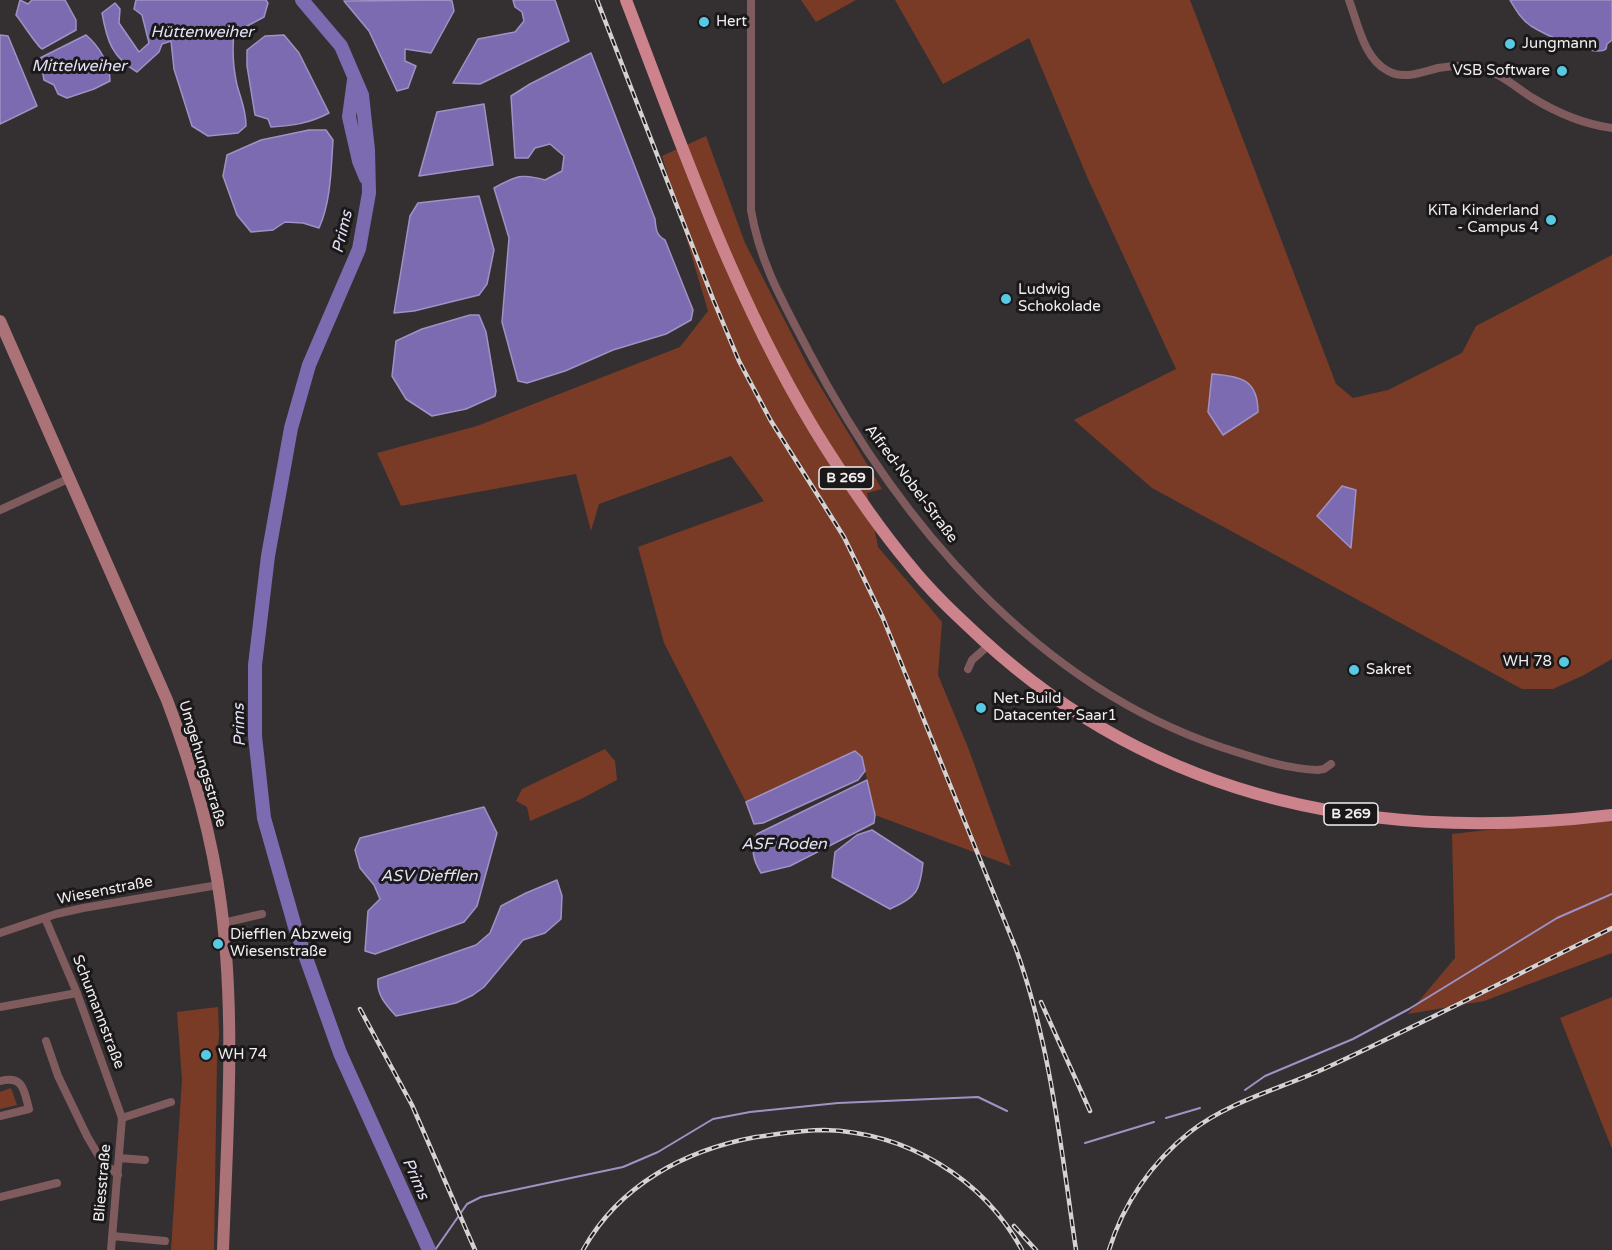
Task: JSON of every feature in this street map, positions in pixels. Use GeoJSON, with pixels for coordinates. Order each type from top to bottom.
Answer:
{"type":"FeatureCollection","features":[{"type":"Feature","properties":{"kind":"main road","name":"B 269"},"geometry":{"type":"LineString","coordinates":[[626,0],[714,226],[789,383],[825,447],[909,566],[962,621],[1026,676],[1098,726],[1157,757],[1253,794],[1326,811],[1417,822],[1484,824],[1612,815]]}},
{"type":"Feature","properties":{"kind":"main road","name":"Umgehungsstraße"},"geometry":{"type":"LineString","coordinates":[[0,321],[167,700],[182,739],[204,817],[218,885],[229,998],[223,1250]]}},
{"type":"Feature","properties":{"kind":"street","name":"Alfred-Nobel-Straße"},"geometry":{"type":"LineString","coordinates":[[751,0],[753,17],[751,210],[755,235],[763,261],[843,415],[927,534],[1005,616],[1030,638],[1077,674],[1150,717],[1206,742],[1277,765],[1318,770],[1331,764]]}},
{"type":"Feature","properties":{"kind":"street"},"geometry":{"type":"LineString","coordinates":[[1349,0],[1365,44],[1378,64],[1387,71],[1404,75],[1453,66],[1479,68],[1505,79],[1565,116],[1582,123],[1612,128]]}},
{"type":"Feature","properties":{"kind":"street"},"geometry":{"type":"LineString","coordinates":[[0,510],[70,478]]}},
{"type":"Feature","properties":{"kind":"street"},"geometry":{"type":"LineString","coordinates":[[968,669],[972,660],[989,645]]}},
{"type":"Feature","properties":{"kind":"street","name":"Wiesenstraße"},"geometry":{"type":"LineString","coordinates":[[0,933],[83,908],[218,885]]}},
{"type":"Feature","properties":{"kind":"street"},"geometry":{"type":"LineString","coordinates":[[223,923],[262,914]]}},
{"type":"Feature","properties":{"kind":"street","name":"Schumannstraße"},"geometry":{"type":"LineString","coordinates":[[45,918],[77,993],[122,1118]]}},
{"type":"Feature","properties":{"kind":"street"},"geometry":{"type":"LineString","coordinates":[[0,1007],[77,993]]}},
{"type":"Feature","properties":{"kind":"street"},"geometry":{"type":"LineString","coordinates":[[46,1041],[66,1093],[95,1152],[118,1175]]}},
{"type":"Feature","properties":{"kind":"street"},"geometry":{"type":"LineString","coordinates":[[0,1081],[13,1079],[19,1081],[29,1109],[0,1116]]}},
{"type":"Feature","properties":{"kind":"street"},"geometry":{"type":"LineString","coordinates":[[122,1118],[171,1102]]}},
{"type":"Feature","properties":{"kind":"street","name":"Bliesstraße"},"geometry":{"type":"LineString","coordinates":[[111,1250],[122,1118]]}},
{"type":"Feature","properties":{"kind":"street"},"geometry":{"type":"LineString","coordinates":[[119,1158],[146,1160]]}},
{"type":"Feature","properties":{"kind":"street"},"geometry":{"type":"LineString","coordinates":[[0,1197],[57,1183]]}},
{"type":"Feature","properties":{"kind":"street"},"geometry":{"type":"LineString","coordinates":[[112,1236],[165,1240]]}},
{"type":"Feature","properties":{"kind":"shaded area"},"geometry":{"type":"Polygon","coordinates":[[[801,0],[856,0],[816,22],[801,0]]]}},
{"type":"Feature","properties":{"kind":"shaded area"},"geometry":{"type":"Polygon","coordinates":[[[895,0],[1190,0],[1336,384],[1353,398],[1388,390],[1462,353],[1476,326],[1612,255],[1612,659],[1553,689],[1522,689],[1152,488],[1074,420],[1176,369],[1088,179],[1029,38],[943,84],[895,0]]]}},
{"type":"Feature","properties":{"kind":"shaded area"},"geometry":{"type":"Polygon","coordinates":[[[706,136],[745,243],[808,366],[882,489],[867,493],[878,547],[942,622],[938,675],[969,750],[1011,866],[875,815],[862,757],[855,751],[746,802],[664,643],[638,547],[764,501],[731,456],[599,504],[591,531],[576,474],[401,506],[377,453],[477,426],[680,347],[708,311],[662,156],[706,136]]]}},
{"type":"Feature","properties":{"kind":"shaded area"},"geometry":{"type":"Polygon","coordinates":[[[605,749],[615,761],[617,780],[581,799],[530,821],[527,807],[516,801],[522,789],[605,749]]]}},
{"type":"Feature","properties":{"kind":"shaded area"},"geometry":{"type":"Polygon","coordinates":[[[1612,816],[1612,953],[1484,1001],[1408,1014],[1455,958],[1452,834],[1612,816]]]}},
{"type":"Feature","properties":{"kind":"shaded area"},"geometry":{"type":"Polygon","coordinates":[[[1612,997],[1612,1149],[1560,1018],[1612,997]]]}},
{"type":"Feature","properties":{"kind":"shaded area"},"geometry":{"type":"Polygon","coordinates":[[[218,1007],[214,1250],[171,1250],[182,1080],[177,1012],[218,1007]]]}},
{"type":"Feature","properties":{"kind":"shaded area"},"geometry":{"type":"Polygon","coordinates":[[[11,1088],[17,1105],[0,1109],[0,1092],[11,1088]]]}},
{"type":"Feature","properties":{"kind":"water"},"geometry":{"type":"Polygon","coordinates":[[[20,0],[28,4],[32,0],[65,0],[76,20],[76,30],[42,49],[16,15],[20,0]]]}},
{"type":"Feature","properties":{"kind":"water","name":"Hüttenweiher"},"geometry":{"type":"Polygon","coordinates":[[[136,0],[266,0],[268,3],[264,17],[234,33],[235,72],[246,120],[246,126],[238,133],[208,136],[192,126],[174,69],[171,41],[162,44],[159,52],[137,72],[116,54],[106,32],[102,13],[115,3],[120,9],[119,23],[139,52],[149,43],[142,15],[134,9],[136,0]]]}},
{"type":"Feature","properties":{"kind":"water"},"geometry":{"type":"Polygon","coordinates":[[[513,0],[555,0],[569,41],[480,84],[453,83],[478,39],[515,32],[524,21],[522,12],[515,7],[513,0]]]}},
{"type":"Feature","properties":{"kind":"water"},"geometry":{"type":"Polygon","coordinates":[[[1510,0],[1612,0],[1612,40],[1607,44],[1606,49],[1600,51],[1569,44],[1531,26],[1510,0]]]}},
{"type":"Feature","properties":{"kind":"water"},"geometry":{"type":"Polygon","coordinates":[[[344,1],[452,1],[454,11],[431,53],[405,49],[405,61],[416,66],[408,88],[397,91],[369,31],[344,1]]]}},
{"type":"Feature","properties":{"kind":"water"},"geometry":{"type":"Polygon","coordinates":[[[0,35],[8,36],[37,106],[0,124],[0,35]]]}},
{"type":"Feature","properties":{"kind":"water","name":"Mittelweiher"},"geometry":{"type":"Polygon","coordinates":[[[86,35],[103,56],[110,81],[67,98],[58,94],[54,85],[44,80],[40,58],[86,35]]]}},
{"type":"Feature","properties":{"kind":"water"},"geometry":{"type":"Polygon","coordinates":[[[284,35],[299,53],[329,113],[301,123],[271,127],[268,119],[255,115],[247,66],[247,50],[265,36],[284,35]]]}},
{"type":"Feature","properties":{"kind":"water"},"geometry":{"type":"Polygon","coordinates":[[[591,53],[655,219],[657,231],[665,240],[693,310],[691,320],[666,334],[613,350],[565,371],[527,383],[518,381],[502,322],[509,238],[494,188],[524,176],[545,180],[562,171],[564,156],[550,144],[535,148],[528,158],[515,158],[511,96],[591,53]]]}},
{"type":"Feature","properties":{"kind":"water"},"geometry":{"type":"Polygon","coordinates":[[[484,104],[493,165],[419,176],[437,112],[484,104]]]}},
{"type":"Feature","properties":{"kind":"water"},"geometry":{"type":"Polygon","coordinates":[[[309,130],[326,130],[333,140],[328,196],[319,228],[303,223],[285,222],[273,230],[251,232],[237,215],[223,176],[227,155],[261,140],[309,130]]]}},
{"type":"Feature","properties":{"kind":"water"},"geometry":{"type":"Polygon","coordinates":[[[479,196],[494,250],[487,284],[479,295],[414,311],[394,313],[410,216],[418,203],[479,196]]]}},
{"type":"Feature","properties":{"kind":"water"},"geometry":{"type":"Polygon","coordinates":[[[470,315],[479,315],[486,332],[495,396],[466,409],[432,416],[406,399],[392,376],[396,341],[422,329],[470,315]]]}},
{"type":"Feature","properties":{"kind":"water"},"geometry":{"type":"Polygon","coordinates":[[[1212,374],[1231,376],[1246,381],[1255,392],[1257,401],[1258,412],[1223,435],[1208,412],[1212,374]]]}},
{"type":"Feature","properties":{"kind":"water"},"geometry":{"type":"Polygon","coordinates":[[[1342,486],[1356,490],[1351,548],[1317,516],[1342,486]]]}},
{"type":"Feature","properties":{"kind":"water","name":"ASF Roden"},"geometry":{"type":"Polygon","coordinates":[[[855,751],[862,757],[865,771],[858,780],[763,823],[754,824],[746,802],[855,751]]]}},
{"type":"Feature","properties":{"kind":"water","name":"ASF Roden"},"geometry":{"type":"Polygon","coordinates":[[[867,780],[875,815],[874,823],[790,866],[761,873],[753,854],[757,834],[867,780]]]}},
{"type":"Feature","properties":{"kind":"water","name":"ASV Diefflen"},"geometry":{"type":"Polygon","coordinates":[[[484,807],[497,833],[477,906],[464,922],[375,954],[365,951],[368,911],[380,899],[374,885],[360,868],[355,850],[360,838],[484,807]]]}},
{"type":"Feature","properties":{"kind":"water"},"geometry":{"type":"Polygon","coordinates":[[[872,830],[923,863],[916,892],[906,901],[890,909],[832,877],[835,852],[857,835],[872,830]]]}},
{"type":"Feature","properties":{"kind":"water"},"geometry":{"type":"Polygon","coordinates":[[[557,880],[562,896],[561,919],[545,933],[523,940],[484,987],[473,995],[456,1003],[396,1016],[385,1003],[380,994],[378,979],[476,945],[490,933],[501,906],[557,880]]]}},
{"type":"Feature","properties":{"kind":"waterway","name":"Prims"},"geometry":{"type":"LineString","coordinates":[[302,0],[341,46],[362,95],[368,150],[369,193],[359,249],[309,365],[291,428],[268,556],[255,665],[255,736],[264,818],[295,927],[340,1053],[429,1250]]}},
{"type":"Feature","properties":{"kind":"waterway","name":"Prims"},"geometry":{"type":"LineString","coordinates":[[354,80],[349,117],[359,161],[366,178]]}},
{"type":"Feature","properties":{"kind":"waterway"},"geometry":{"type":"LineString","coordinates":[[1245,1090],[1265,1076],[1353,1039],[1409,1009],[1557,918],[1612,894]]}},
{"type":"Feature","properties":{"kind":"waterway"},"geometry":{"type":"LineString","coordinates":[[435,1250],[467,1204],[481,1197],[623,1167],[658,1152],[713,1119],[750,1112],[838,1103],[978,1097],[1007,1111]]}},
{"type":"Feature","properties":{"kind":"waterway"},"geometry":{"type":"LineString","coordinates":[[1166,1118],[1200,1108]]}},
{"type":"Feature","properties":{"kind":"waterway"},"geometry":{"type":"LineString","coordinates":[[1085,1143],[1154,1122]]}},
{"type":"Feature","properties":{"kind":"railway"},"geometry":{"type":"LineString","coordinates":[[597,0],[739,361],[771,421],[844,537],[883,618],[1016,949],[1038,1023],[1054,1098],[1076,1250]]}},
{"type":"Feature","properties":{"kind":"railway"},"geometry":{"type":"LineString","coordinates":[[1109,1250],[1122,1216],[1151,1170],[1176,1144],[1206,1121],[1240,1103],[1366,1049],[1612,928]]}},
{"type":"Feature","properties":{"kind":"railway"},"geometry":{"type":"LineString","coordinates":[[1041,1002],[1090,1111]]}},
{"type":"Feature","properties":{"kind":"railway"},"geometry":{"type":"LineString","coordinates":[[360,1009],[412,1105],[475,1250]]}},
{"type":"Feature","properties":{"kind":"railway"},"geometry":{"type":"LineString","coordinates":[[583,1250],[615,1207],[656,1174],[680,1161],[704,1151],[756,1137],[824,1130],[884,1139],[939,1164],[964,1181],[986,1201],[1006,1224],[1022,1250]]}},
{"type":"Feature","properties":{"kind":"railway"},"geometry":{"type":"LineString","coordinates":[[1014,1226],[1036,1250]]}},
{"type":"Feature","properties":{"kind":"place","name":"Hert"},"geometry":{"type":"Point","coordinates":[704,22]}},
{"type":"Feature","properties":{"kind":"place","name":"Jungmann"},"geometry":{"type":"Point","coordinates":[1510,44]}},
{"type":"Feature","properties":{"kind":"place","name":"VSB Software"},"geometry":{"type":"Point","coordinates":[1562,71]}},
{"type":"Feature","properties":{"kind":"place","name":"KiTa Kinderland - Campus 4"},"geometry":{"type":"Point","coordinates":[1551,220]}},
{"type":"Feature","properties":{"kind":"place","name":"Ludwig Schokolade"},"geometry":{"type":"Point","coordinates":[1006,299]}},
{"type":"Feature","properties":{"kind":"place","name":"WH 78"},"geometry":{"type":"Point","coordinates":[1564,662]}},
{"type":"Feature","properties":{"kind":"place","name":"Sakret"},"geometry":{"type":"Point","coordinates":[1354,670]}},
{"type":"Feature","properties":{"kind":"place","name":"Net-Build Datacenter Saar1"},"geometry":{"type":"Point","coordinates":[981,708]}},
{"type":"Feature","properties":{"kind":"place","name":"Diefflen Abzweig Wiesenstraße"},"geometry":{"type":"Point","coordinates":[218,944]}},
{"type":"Feature","properties":{"kind":"place","name":"WH 74"},"geometry":{"type":"Point","coordinates":[206,1055]}}]}
